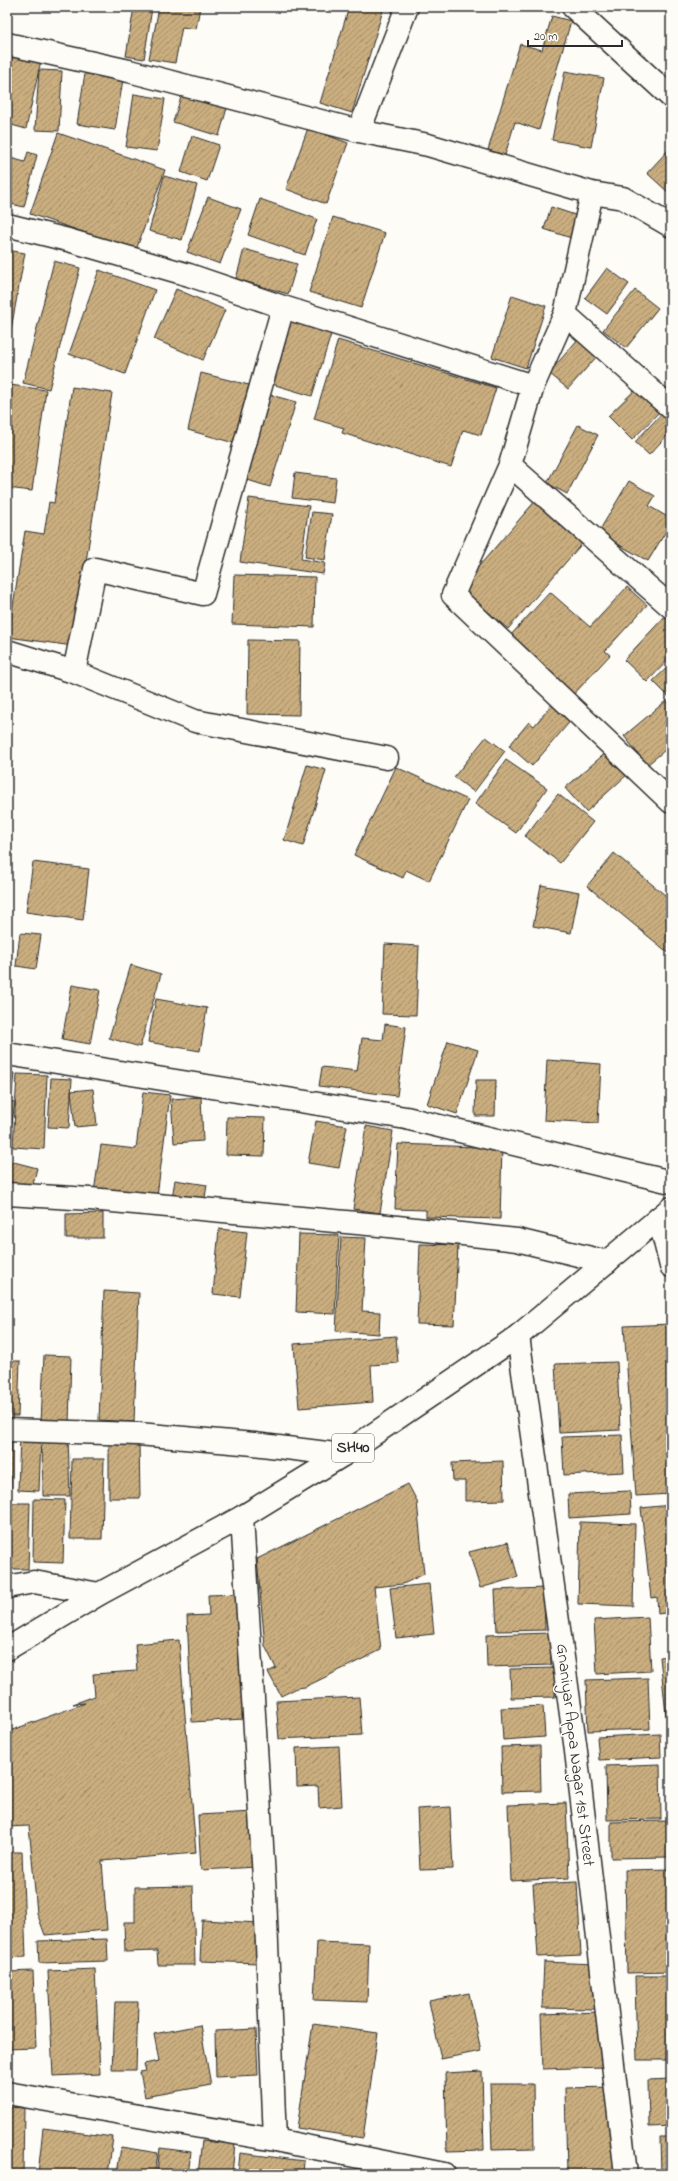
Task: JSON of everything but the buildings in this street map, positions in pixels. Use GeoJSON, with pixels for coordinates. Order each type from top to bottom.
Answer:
{"type":"FeatureCollection","features":[{"type":"Feature","properties":{"kind":"street"},"geometry":{"type":"LineString","coordinates":[[360,131],[407,7]]}},
{"type":"Feature","properties":{"kind":"street"},"geometry":{"type":"LineString","coordinates":[[573,7],[671,97]]}},
{"type":"Feature","properties":{"kind":"street"},"geometry":{"type":"LineString","coordinates":[[7,44],[129,71],[360,131],[428,145],[592,193],[622,198],[671,226]]}},
{"type":"Feature","properties":{"kind":"street"},"geometry":{"type":"LineString","coordinates":[[592,193],[565,314],[533,386],[510,465],[453,595],[671,802]]}},
{"type":"Feature","properties":{"kind":"street"},"geometry":{"type":"LineString","coordinates":[[7,225],[68,240],[189,275],[283,307],[533,386]]}},
{"type":"Feature","properties":{"kind":"street"},"geometry":{"type":"LineString","coordinates":[[74,672],[95,569],[203,594],[283,307]]}},
{"type":"Feature","properties":{"kind":"street"},"geometry":{"type":"LineString","coordinates":[[565,314],[671,408]]}},
{"type":"Feature","properties":{"kind":"street"},"geometry":{"type":"LineString","coordinates":[[510,465],[671,607]]}},
{"type":"Feature","properties":{"kind":"street"},"geometry":{"type":"LineString","coordinates":[[7,651],[74,672],[195,721],[387,758]]}},
{"type":"Feature","properties":{"kind":"street"},"geometry":{"type":"LineString","coordinates":[[7,1054],[406,1118],[671,1182]]}},
{"type":"Feature","properties":{"kind":"street"},"geometry":{"type":"LineString","coordinates":[[7,1194],[387,1226],[517,1240],[606,1262]]}},
{"type":"Feature","properties":{"kind":"street"},"geometry":{"type":"LineString","coordinates":[[665,1213],[671,1266]]}},
{"type":"Feature","properties":{"kind":"street","name":"SH40"},"geometry":{"type":"LineString","coordinates":[[7,1649],[99,1594],[242,1517],[343,1455],[518,1336],[665,1213]]}},
{"type":"Feature","properties":{"kind":"street","name":"Gnaniyar Appa Nagar 1st Street"},"geometry":{"type":"LineString","coordinates":[[518,1336],[575,1743],[626,2174]]}},
{"type":"Feature","properties":{"kind":"street"},"geometry":{"type":"LineString","coordinates":[[7,1430],[138,1434],[254,1444],[343,1455]]}},
{"type":"Feature","properties":{"kind":"street"},"geometry":{"type":"LineString","coordinates":[[242,1517],[265,1894],[275,2140]]}},
{"type":"Feature","properties":{"kind":"street"},"geometry":{"type":"LineString","coordinates":[[7,1587],[34,1582],[99,1594]]}},
{"type":"Feature","properties":{"kind":"street"},"geometry":{"type":"LineString","coordinates":[[7,2092],[275,2140],[444,2174]]}}]}
